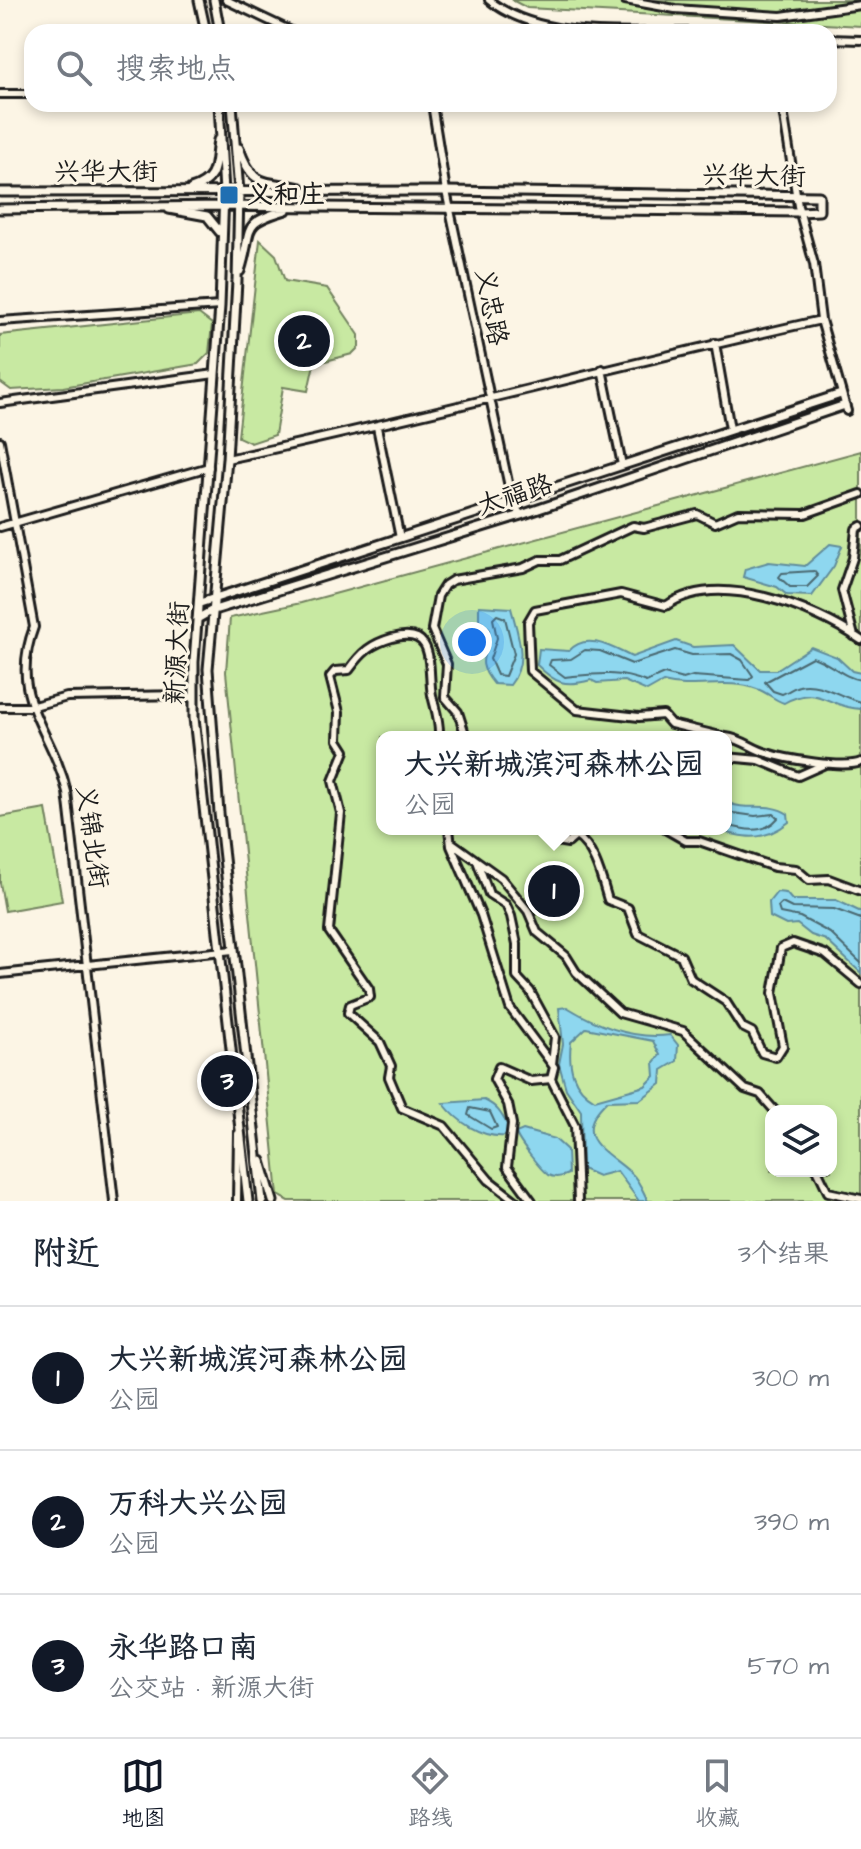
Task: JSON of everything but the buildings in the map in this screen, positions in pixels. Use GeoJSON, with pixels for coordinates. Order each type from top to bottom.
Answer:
{"type":"FeatureCollection","features":[{"type":"Feature","properties":{"kind":"main road"},"geometry":{"type":"LineString","coordinates":[[199,0],[204,24]]}},
{"type":"Feature","properties":{"kind":"main road"},"geometry":{"type":"LineString","coordinates":[[214,0],[218,24]]}},
{"type":"Feature","properties":{"kind":"main road","name":"新源大街"},"geometry":{"type":"LineString","coordinates":[[220,112],[224,192],[220,306],[194,699],[248,1201]]}},
{"type":"Feature","properties":{"kind":"main road"},"geometry":{"type":"LineString","coordinates":[[233,112],[239,192],[237,281],[227,459],[208,669],[219,813],[262,1201]]}},
{"type":"Feature","properties":{"kind":"main road"},"geometry":{"type":"LineString","coordinates":[[181,192],[201,186],[216,172],[221,118]]}},
{"type":"Feature","properties":{"kind":"main road"},"geometry":{"type":"LineString","coordinates":[[236,138],[248,171],[255,179],[315,191]]}},
{"type":"Feature","properties":{"kind":"main road","name":"兴华大街"},"geometry":{"type":"LineString","coordinates":[[0,192],[446,191],[819,196],[819,211],[239,206],[0,209]]}},
{"type":"Feature","properties":{"kind":"main road"},"geometry":{"type":"LineString","coordinates":[[159,206],[213,220],[219,228],[222,259]]}},
{"type":"Feature","properties":{"kind":"main road"},"geometry":{"type":"LineString","coordinates":[[237,281],[251,223],[258,217],[295,207]]}},
{"type":"Feature","properties":{"kind":"main road"},"geometry":{"type":"LineString","coordinates":[[214,391],[231,393]]}},
{"type":"Feature","properties":{"kind":"main road","name":"太福路"},"geometry":{"type":"LineString","coordinates":[[200,603],[841,394]]}},
{"type":"Feature","properties":{"kind":"main road","name":"太福路"},"geometry":{"type":"LineString","coordinates":[[197,619],[211,611],[521,515],[846,408]]}},
{"type":"Feature","properties":{"kind":"main road"},"geometry":{"type":"LineString","coordinates":[[256,1143],[273,1201]]}},
{"type":"Feature","properties":{"kind":"street"},"geometry":{"type":"LineString","coordinates":[[226,0],[276,24]]}},
{"type":"Feature","properties":{"kind":"street"},"geometry":{"type":"LineString","coordinates":[[489,0],[504,12],[539,24]]}},
{"type":"Feature","properties":{"kind":"street"},"geometry":{"type":"LineString","coordinates":[[625,0],[675,9],[781,16],[861,5]]}},
{"type":"Feature","properties":{"kind":"street"},"geometry":{"type":"LineString","coordinates":[[837,39],[861,40]]}},
{"type":"Feature","properties":{"kind":"street"},"geometry":{"type":"LineString","coordinates":[[0,94],[24,94]]}},
{"type":"Feature","properties":{"kind":"street","name":"义忠路"},"geometry":{"type":"LineString","coordinates":[[433,112],[446,191],[489,399],[512,501],[521,515]]}},
{"type":"Feature","properties":{"kind":"street"},"geometry":{"type":"LineString","coordinates":[[783,112],[800,212],[810,239],[821,320],[846,408]]}},
{"type":"Feature","properties":{"kind":"street"},"geometry":{"type":"LineString","coordinates":[[0,321],[220,306]]}},
{"type":"Feature","properties":{"kind":"street"},"geometry":{"type":"LineString","coordinates":[[227,459],[377,427],[602,369],[821,320]]}},
{"type":"Feature","properties":{"kind":"street"},"geometry":{"type":"LineString","coordinates":[[715,343],[730,429]]}},
{"type":"Feature","properties":{"kind":"street"},"geometry":{"type":"LineString","coordinates":[[602,369],[622,465]]}},
{"type":"Feature","properties":{"kind":"street"},"geometry":{"type":"LineString","coordinates":[[0,403],[215,374]]}},
{"type":"Feature","properties":{"kind":"street"},"geometry":{"type":"LineString","coordinates":[[377,427],[400,538]]}},
{"type":"Feature","properties":{"kind":"street","name":"义锦北街"},"geometry":{"type":"LineString","coordinates":[[0,441],[34,627],[24,653],[30,707],[62,770],[90,965],[114,1201]]}},
{"type":"Feature","properties":{"kind":"street"},"geometry":{"type":"LineString","coordinates":[[0,527],[209,467]]}},
{"type":"Feature","properties":{"kind":"street"},"geometry":{"type":"LineString","coordinates":[[464,731],[458,712],[445,697],[447,664],[432,629],[438,596],[453,580],[523,568],[540,560],[560,560],[633,526],[644,528],[697,514],[715,523],[738,513],[805,514],[861,494]]}},
{"type":"Feature","properties":{"kind":"street"},"geometry":{"type":"LineString","coordinates":[[858,638],[842,590],[853,558],[856,529],[861,526]]}},
{"type":"Feature","properties":{"kind":"street"},"geometry":{"type":"LineString","coordinates":[[701,731],[671,724],[663,715],[639,717],[577,710],[530,671],[528,622],[535,610],[621,594],[666,606],[688,593],[725,589],[825,618],[858,638]]}},
{"type":"Feature","properties":{"kind":"street"},"geometry":{"type":"LineString","coordinates":[[438,731],[432,694],[432,667],[427,648],[415,637],[401,636],[371,644],[349,670],[335,671],[330,677],[339,712],[338,740],[345,751],[333,781],[341,813],[329,931],[369,989],[370,997],[350,1005],[348,1013],[380,1042],[391,1066],[389,1077],[402,1108],[444,1126],[489,1180],[516,1201]]}},
{"type":"Feature","properties":{"kind":"street"},"geometry":{"type":"LineString","coordinates":[[0,707],[30,707],[67,697],[185,695],[194,699]]}},
{"type":"Feature","properties":{"kind":"street"},"geometry":{"type":"LineString","coordinates":[[732,738],[742,739],[764,753],[825,764],[861,763]]}},
{"type":"Feature","properties":{"kind":"street"},"geometry":{"type":"LineString","coordinates":[[732,758],[759,760],[798,776],[825,764]]}},
{"type":"Feature","properties":{"kind":"street"},"geometry":{"type":"LineString","coordinates":[[450,835],[481,915],[510,1008],[552,1064]]}},
{"type":"Feature","properties":{"kind":"street"},"geometry":{"type":"LineString","coordinates":[[552,835],[556,841],[568,843],[576,836],[583,841],[599,872],[608,900],[628,908],[638,934],[681,956],[691,979],[726,1002],[742,1027],[752,1032],[762,1053],[776,1057],[783,1046],[773,993],[781,948],[793,943],[825,954],[861,984]]}},
{"type":"Feature","properties":{"kind":"street"},"geometry":{"type":"LineString","coordinates":[[676,835],[686,841],[699,841],[774,867],[796,869],[809,880],[829,879],[861,891]]}},
{"type":"Feature","properties":{"kind":"street"},"geometry":{"type":"LineString","coordinates":[[451,842],[501,878],[528,911],[537,932],[566,956],[576,972],[620,1013],[683,1031],[745,1089],[760,1094],[770,1105]]}},
{"type":"Feature","properties":{"kind":"street"},"geometry":{"type":"LineString","coordinates":[[477,860],[489,894],[506,905],[511,916],[517,944],[517,977],[530,991],[555,1037],[551,1079],[575,1126],[578,1201]]}},
{"type":"Feature","properties":{"kind":"street"},"geometry":{"type":"LineString","coordinates":[[0,974],[233,950]]}},
{"type":"Feature","properties":{"kind":"street"},"geometry":{"type":"LineString","coordinates":[[532,1201],[507,1167],[512,1124],[508,1104],[494,1079],[499,1067],[531,1081],[551,1079]]}},
{"type":"Feature","properties":{"kind":"street"},"geometry":{"type":"LineString","coordinates":[[237,1201],[239,1119]]}},
{"type":"Feature","properties":{"kind":"street"},"geometry":{"type":"LineString","coordinates":[[821,1177],[828,1192],[861,1199]]}},
{"type":"Feature","properties":{"kind":"green space"},"geometry":{"type":"Polygon","coordinates":[[[512,0],[861,0],[861,26],[837,24],[527,8],[512,0]]]}},
{"type":"Feature","properties":{"kind":"green space"},"geometry":{"type":"Polygon","coordinates":[[[260,240],[276,255],[285,281],[327,288],[359,335],[359,347],[352,354],[314,364],[308,391],[283,387],[275,435],[251,443],[238,437],[260,240]]]}},
{"type":"Feature","properties":{"kind":"green space"},"geometry":{"type":"Polygon","coordinates":[[[199,314],[212,324],[209,353],[198,364],[63,387],[11,390],[0,382],[0,335],[199,314]]]}},
{"type":"Feature","properties":{"kind":"green space"},"geometry":{"type":"Polygon","coordinates":[[[861,451],[861,1201],[289,1201],[278,1195],[226,672],[230,618],[301,603],[861,451]]]}},
{"type":"Feature","properties":{"kind":"green space"},"geometry":{"type":"Polygon","coordinates":[[[46,809],[62,901],[5,911],[0,883],[0,817],[46,809]]]}},
{"type":"Feature","properties":{"kind":"water"},"geometry":{"type":"Polygon","coordinates":[[[830,544],[842,546],[834,566],[812,596],[787,595],[777,587],[743,577],[745,569],[769,562],[805,566],[830,544]]]}},
{"type":"Feature","properties":{"kind":"water"},"geometry":{"type":"Polygon","coordinates":[[[479,606],[511,608],[521,657],[510,685],[494,684],[484,668],[489,629],[479,620],[479,606]]]}},
{"type":"Feature","properties":{"kind":"water"},"geometry":{"type":"Polygon","coordinates":[[[676,641],[693,647],[734,645],[760,670],[776,670],[811,647],[837,657],[852,671],[861,673],[861,709],[806,695],[784,703],[761,690],[734,684],[663,682],[647,691],[624,681],[567,683],[556,680],[537,665],[539,649],[569,651],[583,642],[591,642],[632,657],[676,641]]]}},
{"type":"Feature","properties":{"kind":"water"},"geometry":{"type":"Polygon","coordinates":[[[732,804],[773,808],[788,814],[789,822],[770,833],[752,837],[734,835],[732,804]]]}},
{"type":"Feature","properties":{"kind":"water"},"geometry":{"type":"Polygon","coordinates":[[[777,892],[786,893],[792,900],[836,900],[861,912],[861,973],[826,940],[811,935],[797,924],[786,925],[770,917],[769,902],[777,892]]]}},
{"type":"Feature","properties":{"kind":"water"},"geometry":{"type":"Polygon","coordinates":[[[567,1007],[603,1026],[629,1033],[670,1035],[678,1045],[677,1061],[662,1070],[661,1084],[640,1100],[607,1101],[591,1125],[591,1134],[596,1143],[634,1177],[648,1201],[639,1201],[617,1171],[598,1176],[582,1169],[581,1111],[566,1089],[559,1064],[563,1044],[559,1008],[567,1007]],[[586,1028],[571,1042],[573,1075],[581,1089],[595,1100],[645,1086],[655,1076],[654,1062],[660,1055],[653,1041],[586,1028]]]}},
{"type":"Feature","properties":{"kind":"water"},"geometry":{"type":"Polygon","coordinates":[[[484,1100],[503,1117],[508,1126],[505,1136],[487,1134],[471,1127],[443,1103],[484,1100]]]}},
{"type":"Feature","properties":{"kind":"water"},"geometry":{"type":"Polygon","coordinates":[[[523,1130],[555,1139],[567,1150],[568,1174],[548,1175],[517,1137],[516,1133],[523,1130]]]}},
{"type":"Feature","properties":{"kind":"place","name":"义和庄"},"geometry":{"type":"Point","coordinates":[229,195]}},
{"type":"Feature","properties":{"kind":"place","name":"万科大兴公园"},"geometry":{"type":"Point","coordinates":[304,341]}},
{"type":"Feature","properties":{"kind":"place","name":"大兴新城滨河森林公园"},"geometry":{"type":"Point","coordinates":[554,891]}},
{"type":"Feature","properties":{"kind":"place","name":"永华路口南"},"geometry":{"type":"Point","coordinates":[227,1081]}}]}
